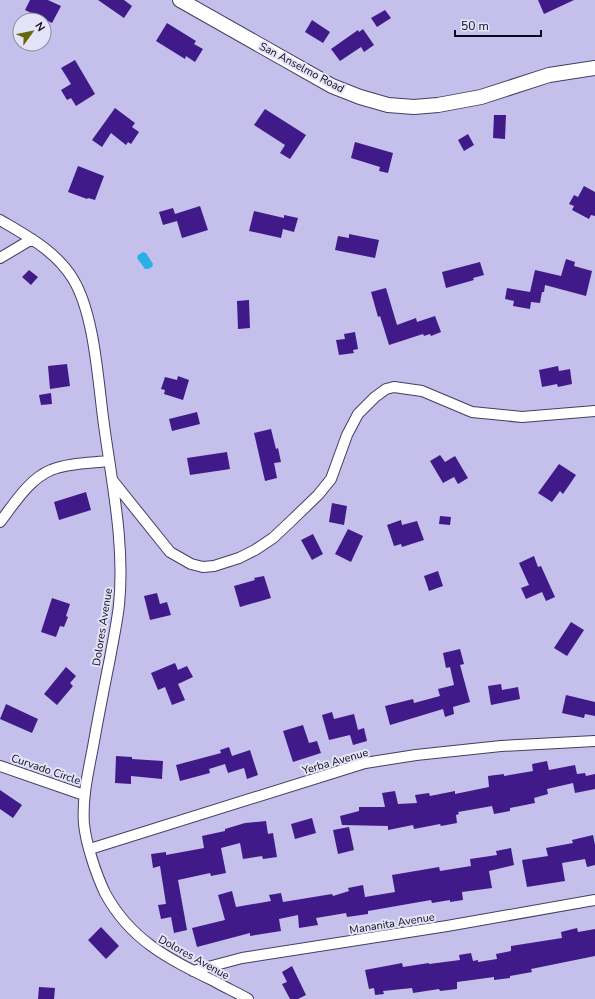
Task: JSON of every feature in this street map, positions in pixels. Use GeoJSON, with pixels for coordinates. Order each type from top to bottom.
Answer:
{"type":"FeatureCollection","features":[{"type":"Feature","properties":{"kind":"street","name":"San Anselmo Road"},"geometry":{"type":"LineString","coordinates":[[180,0],[332,86],[360,97],[388,105],[414,108],[438,105],[481,97],[549,75],[595,68]]}},
{"type":"Feature","properties":{"kind":"street","name":"Dolores Avenue"},"geometry":{"type":"LineString","coordinates":[[0,220],[42,245],[60,262],[73,280],[80,294],[86,310],[94,347],[113,481],[120,549],[121,580],[119,606],[84,795],[84,826],[96,871],[105,893],[127,924],[152,948],[248,999]]}},
{"type":"Feature","properties":{"kind":"street"},"geometry":{"type":"LineString","coordinates":[[0,258],[32,239]]}},
{"type":"Feature","properties":{"kind":"street"},"geometry":{"type":"LineString","coordinates":[[113,481],[170,552],[191,564],[214,566],[239,558],[255,550],[285,527],[318,495],[330,479],[349,430],[358,414],[375,397],[386,389],[394,387],[422,391],[472,412],[522,417],[595,411]]}},
{"type":"Feature","properties":{"kind":"street"},"geometry":{"type":"LineString","coordinates":[[0,522],[30,485],[51,470],[109,461]]}},
{"type":"Feature","properties":{"kind":"street","name":"Yerba Avenue"},"geometry":{"type":"LineString","coordinates":[[90,849],[365,763],[416,755],[500,746],[595,741]]}},
{"type":"Feature","properties":{"kind":"street","name":"Curvado Circle"},"geometry":{"type":"LineString","coordinates":[[0,766],[84,795]]}},
{"type":"Feature","properties":{"kind":"street","name":"Mananita Avenue"},"geometry":{"type":"LineString","coordinates":[[193,971],[242,958],[447,926],[595,900]]}},
{"type":"Feature","properties":{"kind":"water"},"geometry":{"type":"Polygon","coordinates":[[[143,252],[146,253],[153,264],[152,267],[148,269],[145,269],[137,258],[138,255],[143,252]]]}},
{"type":"Feature","properties":{"kind":"building"},"geometry":{"type":"Polygon","coordinates":[[[30,0],[48,0],[61,6],[52,23],[52,12],[29,12],[25,10],[30,0]]]}},
{"type":"Feature","properties":{"kind":"building"},"geometry":{"type":"Polygon","coordinates":[[[98,0],[124,0],[132,6],[124,18],[98,0]]]}},
{"type":"Feature","properties":{"kind":"building"},"geometry":{"type":"Polygon","coordinates":[[[538,0],[574,0],[544,14],[538,0]]]}},
{"type":"Feature","properties":{"kind":"building"},"geometry":{"type":"Polygon","coordinates":[[[385,10],[391,18],[377,27],[371,18],[385,10]]]}},
{"type":"Feature","properties":{"kind":"building"},"geometry":{"type":"Polygon","coordinates":[[[312,20],[330,32],[323,43],[305,32],[312,20]]]}},
{"type":"Feature","properties":{"kind":"building"},"geometry":{"type":"Polygon","coordinates":[[[167,23],[196,41],[194,44],[203,49],[195,62],[186,56],[185,59],[156,41],[167,23]]]}},
{"type":"Feature","properties":{"kind":"building"},"geometry":{"type":"Polygon","coordinates":[[[363,29],[374,45],[364,52],[361,47],[340,61],[331,49],[358,30],[359,32],[363,29]]]}},
{"type":"Feature","properties":{"kind":"building"},"geometry":{"type":"Polygon","coordinates":[[[75,60],[95,94],[76,106],[71,98],[67,100],[61,90],[71,84],[61,68],[75,60]]]}},
{"type":"Feature","properties":{"kind":"building"},"geometry":{"type":"Polygon","coordinates":[[[115,108],[135,123],[132,127],[139,132],[131,144],[128,142],[126,145],[111,133],[102,147],[92,140],[115,108]]]}},
{"type":"Feature","properties":{"kind":"building"},"geometry":{"type":"Polygon","coordinates":[[[265,109],[306,135],[290,159],[280,153],[285,145],[254,125],[265,109]]]}},
{"type":"Feature","properties":{"kind":"building"},"geometry":{"type":"Polygon","coordinates":[[[494,115],[506,115],[505,139],[493,138],[494,115]]]}},
{"type":"Feature","properties":{"kind":"building"},"geometry":{"type":"Polygon","coordinates":[[[468,134],[474,145],[464,151],[458,140],[468,134]]]}},
{"type":"Feature","properties":{"kind":"building"},"geometry":{"type":"Polygon","coordinates":[[[355,142],[393,153],[388,173],[379,171],[380,167],[351,158],[355,142]]]}},
{"type":"Feature","properties":{"kind":"building"},"geometry":{"type":"Polygon","coordinates":[[[78,166],[104,176],[95,200],[87,199],[68,192],[78,166]]]}},
{"type":"Feature","properties":{"kind":"building"},"geometry":{"type":"Polygon","coordinates":[[[584,186],[595,192],[595,216],[591,215],[589,219],[572,210],[574,206],[569,204],[574,195],[578,197],[584,186]]]}},
{"type":"Feature","properties":{"kind":"building"},"geometry":{"type":"Polygon","coordinates":[[[200,206],[208,230],[182,238],[177,221],[163,225],[159,212],[173,208],[175,214],[200,206]]]}},
{"type":"Feature","properties":{"kind":"building"},"geometry":{"type":"Polygon","coordinates":[[[254,211],[284,218],[284,215],[298,218],[294,232],[283,229],[281,238],[249,231],[254,211]]]}},
{"type":"Feature","properties":{"kind":"building"},"geometry":{"type":"Polygon","coordinates":[[[349,234],[379,240],[375,258],[335,250],[338,236],[349,238],[349,234]]]}},
{"type":"Feature","properties":{"kind":"building"},"geometry":{"type":"Polygon","coordinates":[[[566,259],[575,262],[574,266],[592,271],[586,296],[545,285],[540,303],[531,302],[530,309],[513,306],[514,301],[505,299],[507,288],[530,292],[535,270],[561,276],[566,259]]]}},
{"type":"Feature","properties":{"kind":"building"},"geometry":{"type":"Polygon","coordinates":[[[480,262],[484,275],[473,278],[474,280],[446,288],[442,272],[480,262]]]}},
{"type":"Feature","properties":{"kind":"building"},"geometry":{"type":"Polygon","coordinates":[[[29,270],[38,277],[31,285],[22,277],[29,270]]]}},
{"type":"Feature","properties":{"kind":"building"},"geometry":{"type":"Polygon","coordinates":[[[386,288],[397,325],[416,318],[417,322],[435,316],[441,332],[431,336],[430,334],[424,336],[423,334],[389,345],[380,316],[378,317],[371,292],[386,288]]]}},
{"type":"Feature","properties":{"kind":"building"},"geometry":{"type":"Polygon","coordinates":[[[249,300],[250,328],[238,329],[237,301],[249,300]]]}},
{"type":"Feature","properties":{"kind":"building"},"geometry":{"type":"Polygon","coordinates":[[[355,332],[358,349],[353,350],[354,353],[339,355],[336,340],[345,339],[344,334],[355,332]]]}},
{"type":"Feature","properties":{"kind":"building"},"geometry":{"type":"Polygon","coordinates":[[[67,364],[70,386],[50,389],[48,366],[67,364]]]}},
{"type":"Feature","properties":{"kind":"building"},"geometry":{"type":"Polygon","coordinates":[[[558,366],[559,371],[570,369],[572,384],[558,387],[557,384],[542,387],[539,370],[558,366]]]}},
{"type":"Feature","properties":{"kind":"building"},"geometry":{"type":"Polygon","coordinates":[[[178,376],[189,380],[183,400],[164,394],[165,390],[161,389],[165,377],[177,380],[178,376]]]}},
{"type":"Feature","properties":{"kind":"building"},"geometry":{"type":"Polygon","coordinates":[[[51,393],[52,404],[41,405],[39,395],[51,393]]]}},
{"type":"Feature","properties":{"kind":"building"},"geometry":{"type":"Polygon","coordinates":[[[197,412],[200,424],[172,431],[169,419],[197,412]]]}},
{"type":"Feature","properties":{"kind":"building"},"geometry":{"type":"Polygon","coordinates":[[[271,429],[281,462],[274,463],[277,478],[265,481],[254,433],[271,429]]]}},
{"type":"Feature","properties":{"kind":"building"},"geometry":{"type":"Polygon","coordinates":[[[227,452],[230,469],[190,475],[187,458],[227,452]]]}},
{"type":"Feature","properties":{"kind":"building"},"geometry":{"type":"Polygon","coordinates":[[[440,455],[445,462],[455,456],[468,478],[458,484],[454,477],[443,483],[430,461],[440,455]]]}},
{"type":"Feature","properties":{"kind":"building"},"geometry":{"type":"Polygon","coordinates":[[[559,464],[576,475],[563,494],[560,491],[552,502],[538,493],[559,464]]]}},
{"type":"Feature","properties":{"kind":"building"},"geometry":{"type":"Polygon","coordinates":[[[86,492],[91,510],[59,520],[54,502],[86,492]]]}},
{"type":"Feature","properties":{"kind":"building"},"geometry":{"type":"Polygon","coordinates":[[[332,503],[347,506],[344,525],[329,522],[332,503]]]}},
{"type":"Feature","properties":{"kind":"building"},"geometry":{"type":"Polygon","coordinates":[[[440,516],[451,517],[450,525],[439,524],[440,516]]]}},
{"type":"Feature","properties":{"kind":"building"},"geometry":{"type":"Polygon","coordinates":[[[401,520],[402,525],[417,521],[424,540],[402,547],[401,544],[394,546],[387,525],[401,520]]]}},
{"type":"Feature","properties":{"kind":"building"},"geometry":{"type":"Polygon","coordinates":[[[348,529],[363,536],[351,562],[335,554],[348,529]]]}},
{"type":"Feature","properties":{"kind":"building"},"geometry":{"type":"Polygon","coordinates":[[[313,534],[323,554],[312,560],[301,540],[313,534]]]}},
{"type":"Feature","properties":{"kind":"building"},"geometry":{"type":"Polygon","coordinates":[[[534,556],[538,567],[541,566],[555,597],[546,601],[542,592],[526,599],[521,588],[529,585],[519,563],[534,556]]]}},
{"type":"Feature","properties":{"kind":"building"},"geometry":{"type":"Polygon","coordinates":[[[438,571],[443,586],[429,591],[424,576],[438,571]]]}},
{"type":"Feature","properties":{"kind":"building"},"geometry":{"type":"Polygon","coordinates":[[[264,576],[271,598],[240,607],[234,586],[255,580],[254,578],[264,576]]]}},
{"type":"Feature","properties":{"kind":"building"},"geometry":{"type":"Polygon","coordinates":[[[157,593],[160,604],[167,602],[171,615],[150,620],[144,596],[157,593]]]}},
{"type":"Feature","properties":{"kind":"building"},"geometry":{"type":"Polygon","coordinates":[[[52,598],[70,604],[66,616],[68,617],[64,627],[60,626],[56,637],[41,632],[52,598]]]}},
{"type":"Feature","properties":{"kind":"building"},"geometry":{"type":"Polygon","coordinates":[[[571,622],[584,630],[567,656],[554,648],[571,622]]]}},
{"type":"Feature","properties":{"kind":"building"},"geometry":{"type":"Polygon","coordinates":[[[460,649],[464,664],[460,665],[470,702],[453,707],[454,714],[445,717],[443,709],[390,725],[385,706],[413,699],[414,703],[440,696],[438,689],[454,685],[450,667],[446,668],[443,653],[460,649]]]}},
{"type":"Feature","properties":{"kind":"building"},"geometry":{"type":"Polygon","coordinates":[[[175,663],[178,670],[187,666],[193,677],[178,684],[185,700],[172,705],[165,687],[158,690],[151,673],[175,663]]]}},
{"type":"Feature","properties":{"kind":"building"},"geometry":{"type":"Polygon","coordinates":[[[66,667],[76,676],[70,683],[73,686],[57,705],[44,694],[66,667]]]}},
{"type":"Feature","properties":{"kind":"building"},"geometry":{"type":"Polygon","coordinates":[[[501,684],[502,690],[518,687],[520,699],[491,705],[488,686],[501,684]]]}},
{"type":"Feature","properties":{"kind":"building"},"geometry":{"type":"Polygon","coordinates":[[[566,695],[595,702],[595,716],[585,714],[584,718],[562,713],[566,695]]]}},
{"type":"Feature","properties":{"kind":"building"},"geometry":{"type":"Polygon","coordinates":[[[6,704],[38,719],[32,733],[0,719],[6,704]]]}},
{"type":"Feature","properties":{"kind":"building"},"geometry":{"type":"Polygon","coordinates":[[[332,712],[334,719],[354,714],[358,730],[364,728],[367,741],[353,745],[350,735],[329,740],[322,715],[332,712]]]}},
{"type":"Feature","properties":{"kind":"building"},"geometry":{"type":"Polygon","coordinates":[[[303,725],[309,743],[317,741],[321,753],[293,762],[283,731],[303,725]]]}},
{"type":"Feature","properties":{"kind":"building"},"geometry":{"type":"Polygon","coordinates":[[[229,747],[232,756],[250,750],[258,775],[247,779],[244,768],[228,773],[225,764],[209,769],[210,773],[180,781],[176,765],[221,753],[220,750],[229,747]]]}},
{"type":"Feature","properties":{"kind":"building"},"geometry":{"type":"Polygon","coordinates":[[[116,756],[132,757],[132,759],[163,761],[162,779],[131,776],[131,784],[115,783],[116,756]]]}},
{"type":"Feature","properties":{"kind":"building"},"geometry":{"type":"Polygon","coordinates":[[[547,761],[549,770],[575,765],[577,774],[585,773],[586,776],[595,774],[595,789],[575,793],[573,783],[547,789],[548,794],[534,798],[535,803],[510,808],[510,811],[494,814],[492,806],[458,812],[459,814],[456,815],[457,823],[441,826],[440,824],[414,829],[413,825],[388,830],[388,826],[342,825],[340,816],[359,811],[359,807],[385,807],[382,793],[395,791],[398,804],[417,803],[415,795],[429,793],[430,796],[455,791],[455,794],[489,787],[488,776],[504,774],[504,776],[533,771],[532,764],[547,761]]]}},
{"type":"Feature","properties":{"kind":"building"},"geometry":{"type":"Polygon","coordinates":[[[0,790],[22,805],[13,818],[0,809],[0,790]]]}},
{"type":"Feature","properties":{"kind":"building"},"geometry":{"type":"Polygon","coordinates":[[[312,818],[316,833],[295,839],[291,824],[312,818]]]}},
{"type":"Feature","properties":{"kind":"building"},"geometry":{"type":"Polygon","coordinates":[[[266,821],[268,834],[273,833],[277,857],[263,859],[262,856],[243,859],[240,843],[221,848],[226,873],[211,876],[210,873],[178,880],[187,930],[174,933],[171,917],[161,919],[158,905],[166,904],[160,866],[153,868],[151,854],[166,852],[166,855],[204,848],[202,836],[225,831],[225,829],[245,823],[266,821]]]}},
{"type":"Feature","properties":{"kind":"building"},"geometry":{"type":"Polygon","coordinates":[[[349,827],[354,850],[338,854],[333,830],[349,827]]]}},
{"type":"Feature","properties":{"kind":"building"},"geometry":{"type":"Polygon","coordinates":[[[593,835],[595,845],[595,865],[587,867],[585,859],[562,863],[565,881],[527,887],[522,860],[548,856],[546,848],[573,843],[572,840],[593,835]]]}},
{"type":"Feature","properties":{"kind":"building"},"geometry":{"type":"Polygon","coordinates":[[[511,848],[514,865],[489,871],[492,888],[462,892],[463,900],[450,902],[450,900],[432,903],[431,900],[368,911],[368,914],[347,917],[346,913],[316,918],[318,925],[299,928],[298,915],[279,919],[281,931],[250,936],[250,933],[197,947],[192,928],[225,920],[218,895],[232,891],[236,907],[271,901],[269,895],[281,893],[283,902],[332,894],[333,896],[349,891],[348,888],[363,885],[365,897],[395,892],[392,875],[439,867],[440,871],[471,866],[470,859],[497,855],[496,851],[511,848]]]}},
{"type":"Feature","properties":{"kind":"building"},"geometry":{"type":"Polygon","coordinates":[[[101,927],[119,946],[106,959],[88,940],[101,927]]]}},
{"type":"Feature","properties":{"kind":"building"},"geometry":{"type":"Polygon","coordinates":[[[577,928],[578,932],[595,929],[595,956],[531,969],[532,972],[510,976],[510,978],[494,980],[494,977],[457,982],[457,989],[440,991],[439,989],[413,993],[412,988],[383,991],[384,994],[375,995],[374,988],[369,989],[365,970],[402,963],[403,967],[460,960],[459,955],[471,953],[473,961],[478,960],[478,962],[497,959],[496,954],[511,951],[511,946],[562,938],[561,932],[577,928]]]}},
{"type":"Feature","properties":{"kind":"building"},"geometry":{"type":"Polygon","coordinates":[[[292,966],[306,995],[298,999],[290,999],[282,984],[287,982],[282,972],[292,966]]]}},
{"type":"Feature","properties":{"kind":"building"},"geometry":{"type":"Polygon","coordinates":[[[39,987],[55,988],[54,999],[38,999],[39,987]]]}}]}
